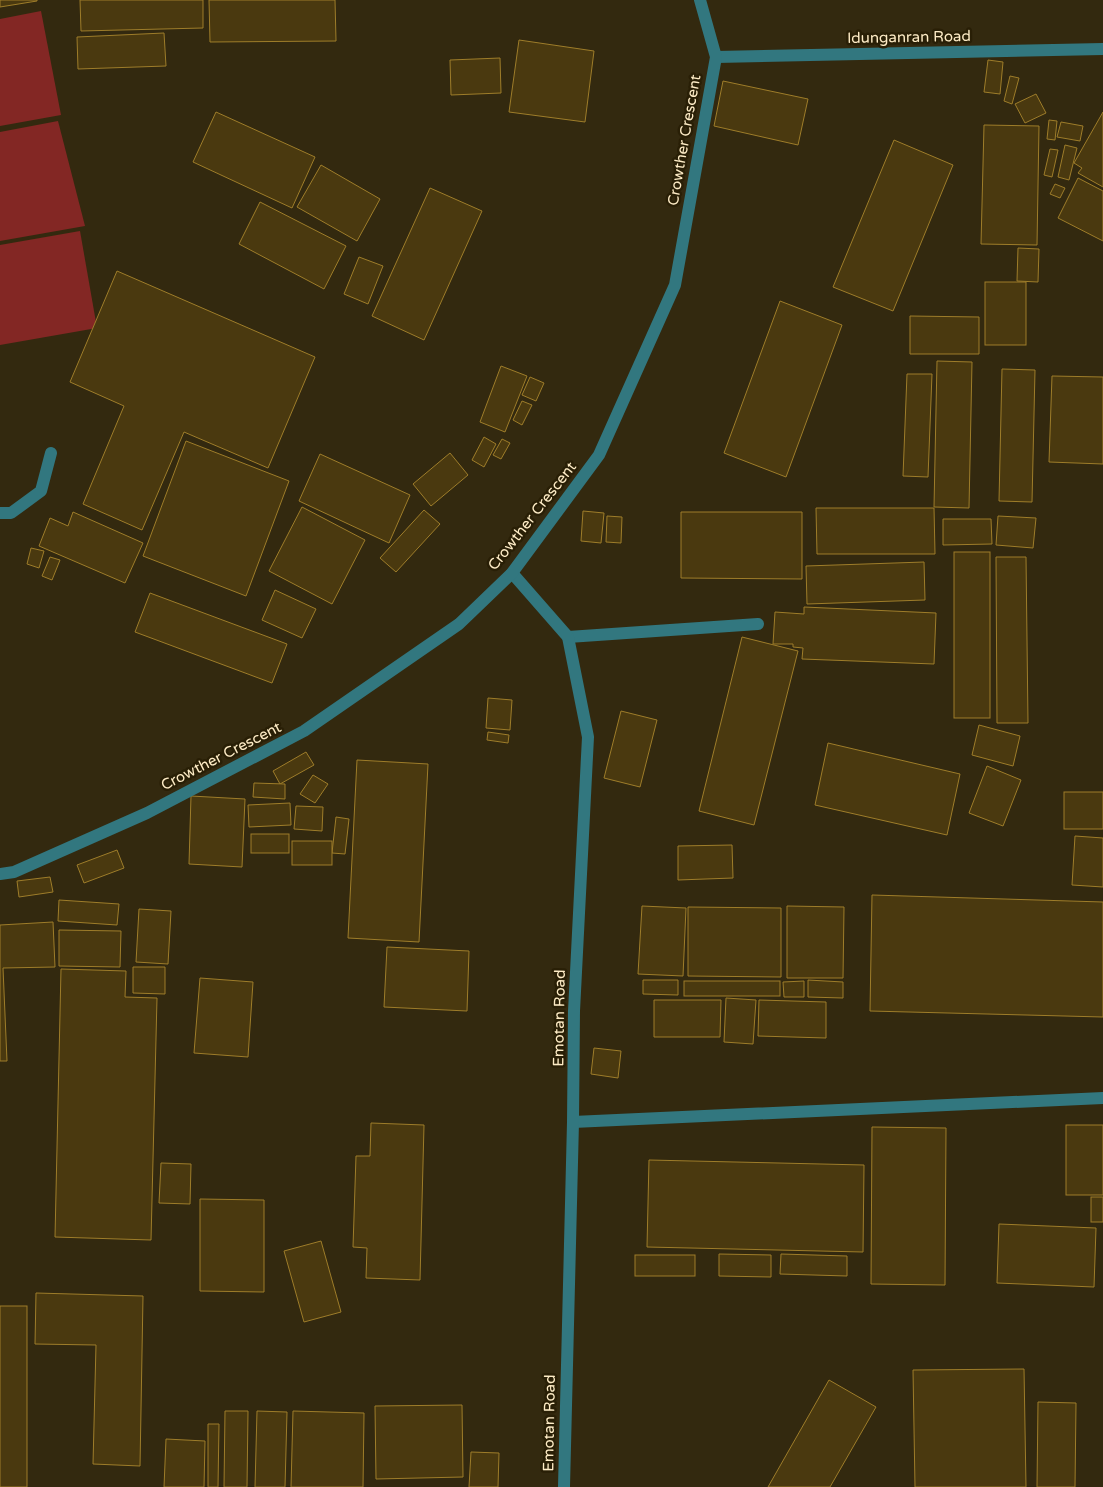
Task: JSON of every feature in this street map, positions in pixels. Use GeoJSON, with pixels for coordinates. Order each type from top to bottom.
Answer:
{"type":"FeatureCollection","features":[{"type":"Feature","properties":{"kind":"street","name":"Crowther Crescent"},"geometry":{"type":"LineString","coordinates":[[0,874],[14,872],[147,812],[304,731],[459,624],[512,573],[599,455],[675,286],[716,57],[700,0]]}},
{"type":"Feature","properties":{"kind":"street","name":"Idunganran Road"},"geometry":{"type":"LineString","coordinates":[[716,57],[1103,49]]}},
{"type":"Feature","properties":{"kind":"street"},"geometry":{"type":"LineString","coordinates":[[0,513],[11,513],[40,491],[51,453]]}},
{"type":"Feature","properties":{"kind":"street"},"geometry":{"type":"LineString","coordinates":[[512,573],[568,636],[758,624]]}},
{"type":"Feature","properties":{"kind":"street","name":"Emotan Road"},"geometry":{"type":"LineString","coordinates":[[564,1487],[574,1010],[588,737],[568,636]]}},
{"type":"Feature","properties":{"kind":"street"},"geometry":{"type":"LineString","coordinates":[[573,1122],[1103,1098]]}},
{"type":"Feature","properties":{"kind":"shaded area"},"geometry":{"type":"Polygon","coordinates":[[[41,11],[61,115],[0,126],[0,19],[41,11]]]}},
{"type":"Feature","properties":{"kind":"shaded area"},"geometry":{"type":"Polygon","coordinates":[[[58,121],[85,226],[0,241],[0,132],[58,121]]]}},
{"type":"Feature","properties":{"kind":"shaded area"},"geometry":{"type":"Polygon","coordinates":[[[80,231],[97,328],[0,345],[0,245],[80,231]]]}},
{"type":"Feature","properties":{"kind":"building"},"geometry":{"type":"Polygon","coordinates":[[[0,0],[37,0],[37,1],[0,7],[0,0]]]}},
{"type":"Feature","properties":{"kind":"building"},"geometry":{"type":"Polygon","coordinates":[[[80,0],[203,0],[203,28],[81,31],[80,0]]]}},
{"type":"Feature","properties":{"kind":"building"},"geometry":{"type":"Polygon","coordinates":[[[209,0],[335,0],[336,41],[210,42],[209,0]]]}},
{"type":"Feature","properties":{"kind":"building"},"geometry":{"type":"Polygon","coordinates":[[[164,33],[166,66],[78,69],[77,37],[164,33]]]}},
{"type":"Feature","properties":{"kind":"building"},"geometry":{"type":"Polygon","coordinates":[[[519,40],[594,51],[585,122],[509,112],[519,40]]]}},
{"type":"Feature","properties":{"kind":"building"},"geometry":{"type":"Polygon","coordinates":[[[500,58],[501,93],[451,95],[450,60],[500,58]]]}},
{"type":"Feature","properties":{"kind":"building"},"geometry":{"type":"Polygon","coordinates":[[[988,60],[1003,62],[1000,94],[984,92],[988,60]]]}},
{"type":"Feature","properties":{"kind":"building"},"geometry":{"type":"Polygon","coordinates":[[[1010,76],[1019,78],[1012,104],[1004,101],[1010,76]]]}},
{"type":"Feature","properties":{"kind":"building"},"geometry":{"type":"Polygon","coordinates":[[[723,81],[808,99],[798,145],[714,126],[723,81]]]}},
{"type":"Feature","properties":{"kind":"building"},"geometry":{"type":"Polygon","coordinates":[[[1036,94],[1046,113],[1025,123],[1015,104],[1036,94]]]}},
{"type":"Feature","properties":{"kind":"building"},"geometry":{"type":"Polygon","coordinates":[[[216,112],[315,157],[292,208],[193,162],[216,112]]]}},
{"type":"Feature","properties":{"kind":"building"},"geometry":{"type":"Polygon","coordinates":[[[1103,112],[1103,187],[1078,173],[1082,168],[1074,163],[1103,112]]]}},
{"type":"Feature","properties":{"kind":"building"},"geometry":{"type":"Polygon","coordinates":[[[1049,120],[1057,121],[1055,140],[1047,139],[1049,120]]]}},
{"type":"Feature","properties":{"kind":"building"},"geometry":{"type":"Polygon","coordinates":[[[1061,122],[1083,126],[1080,141],[1057,137],[1061,122]]]}},
{"type":"Feature","properties":{"kind":"building"},"geometry":{"type":"Polygon","coordinates":[[[984,125],[1039,126],[1037,245],[981,244],[984,125]]]}},
{"type":"Feature","properties":{"kind":"building"},"geometry":{"type":"Polygon","coordinates":[[[894,140],[953,165],[893,311],[833,287],[894,140]]]}},
{"type":"Feature","properties":{"kind":"building"},"geometry":{"type":"Polygon","coordinates":[[[1065,145],[1077,148],[1069,180],[1058,177],[1065,145]]]}},
{"type":"Feature","properties":{"kind":"building"},"geometry":{"type":"Polygon","coordinates":[[[1050,149],[1058,150],[1052,177],[1044,175],[1050,149]]]}},
{"type":"Feature","properties":{"kind":"building"},"geometry":{"type":"Polygon","coordinates":[[[321,165],[380,199],[357,241],[297,207],[321,165]]]}},
{"type":"Feature","properties":{"kind":"building"},"geometry":{"type":"Polygon","coordinates":[[[1078,178],[1103,191],[1103,241],[1058,218],[1078,178]]]}},
{"type":"Feature","properties":{"kind":"building"},"geometry":{"type":"Polygon","coordinates":[[[1055,184],[1065,188],[1060,198],[1050,194],[1055,184]]]}},
{"type":"Feature","properties":{"kind":"building"},"geometry":{"type":"Polygon","coordinates":[[[430,188],[482,211],[424,340],[372,316],[430,188]]]}},
{"type":"Feature","properties":{"kind":"building"},"geometry":{"type":"Polygon","coordinates":[[[260,202],[346,246],[324,289],[239,244],[260,202]]]}},
{"type":"Feature","properties":{"kind":"building"},"geometry":{"type":"Polygon","coordinates":[[[1018,248],[1039,249],[1038,282],[1017,281],[1018,248]]]}},
{"type":"Feature","properties":{"kind":"building"},"geometry":{"type":"Polygon","coordinates":[[[359,257],[383,266],[368,304],[344,294],[359,257]]]}},
{"type":"Feature","properties":{"kind":"building"},"geometry":{"type":"Polygon","coordinates":[[[117,271],[315,357],[268,468],[184,432],[142,530],[83,504],[124,406],[70,382],[117,271]]]}},
{"type":"Feature","properties":{"kind":"building"},"geometry":{"type":"Polygon","coordinates":[[[985,282],[1026,282],[1026,345],[985,345],[985,282]]]}},
{"type":"Feature","properties":{"kind":"building"},"geometry":{"type":"Polygon","coordinates":[[[780,301],[842,325],[786,477],[724,453],[780,301]]]}},
{"type":"Feature","properties":{"kind":"building"},"geometry":{"type":"Polygon","coordinates":[[[910,316],[979,317],[979,354],[910,354],[910,316]]]}},
{"type":"Feature","properties":{"kind":"building"},"geometry":{"type":"Polygon","coordinates":[[[937,361],[972,362],[969,508],[934,507],[937,361]]]}},
{"type":"Feature","properties":{"kind":"building"},"geometry":{"type":"Polygon","coordinates":[[[501,366],[527,376],[505,432],[480,422],[501,366]]]}},
{"type":"Feature","properties":{"kind":"building"},"geometry":{"type":"Polygon","coordinates":[[[1002,369],[1035,370],[1032,502],[999,501],[1002,369]]]}},
{"type":"Feature","properties":{"kind":"building"},"geometry":{"type":"Polygon","coordinates":[[[907,374],[932,374],[928,477],[903,476],[907,374]]]}},
{"type":"Feature","properties":{"kind":"building"},"geometry":{"type":"Polygon","coordinates":[[[1052,376],[1103,377],[1103,464],[1049,462],[1052,376]]]}},
{"type":"Feature","properties":{"kind":"building"},"geometry":{"type":"Polygon","coordinates":[[[530,377],[544,383],[536,401],[522,395],[530,377]]]}},
{"type":"Feature","properties":{"kind":"building"},"geometry":{"type":"Polygon","coordinates":[[[522,401],[532,405],[522,425],[513,420],[522,401]]]}},
{"type":"Feature","properties":{"kind":"building"},"geometry":{"type":"Polygon","coordinates":[[[484,437],[496,444],[484,467],[472,460],[484,437]]]}},
{"type":"Feature","properties":{"kind":"building"},"geometry":{"type":"Polygon","coordinates":[[[502,439],[510,443],[501,459],[493,455],[502,439]]]}},
{"type":"Feature","properties":{"kind":"building"},"geometry":{"type":"Polygon","coordinates":[[[186,441],[289,481],[246,596],[143,556],[186,441]]]}},
{"type":"Feature","properties":{"kind":"building"},"geometry":{"type":"Polygon","coordinates":[[[450,453],[468,475],[431,506],[413,484],[450,453]]]}},
{"type":"Feature","properties":{"kind":"building"},"geometry":{"type":"Polygon","coordinates":[[[320,454],[410,495],[389,543],[299,501],[320,454]]]}},
{"type":"Feature","properties":{"kind":"building"},"geometry":{"type":"Polygon","coordinates":[[[302,507],[365,540],[332,604],[269,571],[302,507]]]}},
{"type":"Feature","properties":{"kind":"building"},"geometry":{"type":"Polygon","coordinates":[[[816,508],[934,508],[935,554],[817,554],[816,508]]]}},
{"type":"Feature","properties":{"kind":"building"},"geometry":{"type":"Polygon","coordinates":[[[424,510],[440,524],[396,572],[380,558],[424,510]]]}},
{"type":"Feature","properties":{"kind":"building"},"geometry":{"type":"Polygon","coordinates":[[[583,511],[604,513],[601,543],[581,541],[583,511]]]}},
{"type":"Feature","properties":{"kind":"building"},"geometry":{"type":"Polygon","coordinates":[[[73,512],[143,543],[125,583],[39,546],[50,518],[68,526],[73,512]]]}},
{"type":"Feature","properties":{"kind":"building"},"geometry":{"type":"Polygon","coordinates":[[[681,512],[802,512],[802,579],[681,578],[681,512]]]}},
{"type":"Feature","properties":{"kind":"building"},"geometry":{"type":"Polygon","coordinates":[[[607,516],[622,517],[621,543],[606,542],[607,516]]]}},
{"type":"Feature","properties":{"kind":"building"},"geometry":{"type":"Polygon","coordinates":[[[998,516],[1036,518],[1033,548],[996,545],[998,516]]]}},
{"type":"Feature","properties":{"kind":"building"},"geometry":{"type":"Polygon","coordinates":[[[943,519],[991,519],[992,544],[943,545],[943,519]]]}},
{"type":"Feature","properties":{"kind":"building"},"geometry":{"type":"Polygon","coordinates":[[[31,548],[44,551],[39,568],[27,564],[31,548]]]}},
{"type":"Feature","properties":{"kind":"building"},"geometry":{"type":"Polygon","coordinates":[[[954,552],[990,552],[990,718],[954,718],[954,552]]]}},
{"type":"Feature","properties":{"kind":"building"},"geometry":{"type":"Polygon","coordinates":[[[50,557],[60,560],[52,580],[42,576],[50,557]]]}},
{"type":"Feature","properties":{"kind":"building"},"geometry":{"type":"Polygon","coordinates":[[[996,557],[1026,557],[1028,723],[997,723],[996,557]]]}},
{"type":"Feature","properties":{"kind":"building"},"geometry":{"type":"Polygon","coordinates":[[[924,562],[925,600],[807,604],[806,566],[924,562]]]}},
{"type":"Feature","properties":{"kind":"building"},"geometry":{"type":"Polygon","coordinates":[[[275,590],[316,609],[302,638],[262,620],[275,590]]]}},
{"type":"Feature","properties":{"kind":"building"},"geometry":{"type":"Polygon","coordinates":[[[150,593],[287,644],[272,683],[135,632],[150,593]]]}},
{"type":"Feature","properties":{"kind":"building"},"geometry":{"type":"Polygon","coordinates":[[[804,607],[936,613],[934,664],[802,659],[803,648],[793,647],[793,644],[773,644],[775,612],[804,614],[804,607]]]}},
{"type":"Feature","properties":{"kind":"building"},"geometry":{"type":"Polygon","coordinates":[[[742,637],[798,651],[754,825],[699,811],[742,637]]]}},
{"type":"Feature","properties":{"kind":"building"},"geometry":{"type":"Polygon","coordinates":[[[488,698],[512,700],[510,730],[486,728],[488,698]]]}},
{"type":"Feature","properties":{"kind":"building"},"geometry":{"type":"Polygon","coordinates":[[[621,711],[657,720],[640,787],[604,778],[621,711]]]}},
{"type":"Feature","properties":{"kind":"building"},"geometry":{"type":"Polygon","coordinates":[[[979,725],[1020,736],[1013,766],[972,755],[979,725]]]}},
{"type":"Feature","properties":{"kind":"building"},"geometry":{"type":"Polygon","coordinates":[[[488,732],[509,735],[508,743],[487,740],[488,732]]]}},
{"type":"Feature","properties":{"kind":"building"},"geometry":{"type":"Polygon","coordinates":[[[828,743],[960,774],[947,835],[815,805],[828,743]]]}},
{"type":"Feature","properties":{"kind":"building"},"geometry":{"type":"Polygon","coordinates":[[[306,752],[314,765],[280,784],[273,771],[306,752]]]}},
{"type":"Feature","properties":{"kind":"building"},"geometry":{"type":"Polygon","coordinates":[[[357,760],[428,764],[419,942],[348,938],[357,760]]]}},
{"type":"Feature","properties":{"kind":"building"},"geometry":{"type":"Polygon","coordinates":[[[987,766],[1021,780],[1003,826],[969,813],[987,766]]]}},
{"type":"Feature","properties":{"kind":"building"},"geometry":{"type":"Polygon","coordinates":[[[313,775],[328,784],[315,803],[300,794],[313,775]]]}},
{"type":"Feature","properties":{"kind":"building"},"geometry":{"type":"Polygon","coordinates":[[[254,783],[285,784],[285,799],[253,797],[254,783]]]}},
{"type":"Feature","properties":{"kind":"building"},"geometry":{"type":"Polygon","coordinates":[[[1064,792],[1103,792],[1103,829],[1064,829],[1064,792]]]}},
{"type":"Feature","properties":{"kind":"building"},"geometry":{"type":"Polygon","coordinates":[[[191,796],[245,799],[242,867],[189,864],[191,796]]]}},
{"type":"Feature","properties":{"kind":"building"},"geometry":{"type":"Polygon","coordinates":[[[290,803],[291,825],[249,827],[248,805],[290,803]]]}},
{"type":"Feature","properties":{"kind":"building"},"geometry":{"type":"Polygon","coordinates":[[[296,806],[323,807],[322,831],[294,829],[296,806]]]}},
{"type":"Feature","properties":{"kind":"building"},"geometry":{"type":"Polygon","coordinates":[[[336,817],[349,819],[345,854],[332,853],[336,817]]]}},
{"type":"Feature","properties":{"kind":"building"},"geometry":{"type":"Polygon","coordinates":[[[251,834],[289,834],[289,853],[251,853],[251,834]]]}},
{"type":"Feature","properties":{"kind":"building"},"geometry":{"type":"Polygon","coordinates":[[[1075,836],[1103,838],[1103,887],[1072,885],[1075,836]]]}},
{"type":"Feature","properties":{"kind":"building"},"geometry":{"type":"Polygon","coordinates":[[[292,841],[332,841],[332,865],[292,865],[292,841]]]}},
{"type":"Feature","properties":{"kind":"building"},"geometry":{"type":"Polygon","coordinates":[[[732,845],[733,878],[678,880],[678,846],[732,845]]]}},
{"type":"Feature","properties":{"kind":"building"},"geometry":{"type":"Polygon","coordinates":[[[117,850],[124,868],[84,883],[77,865],[117,850]]]}},
{"type":"Feature","properties":{"kind":"building"},"geometry":{"type":"Polygon","coordinates":[[[50,877],[53,892],[19,897],[17,881],[50,877]]]}},
{"type":"Feature","properties":{"kind":"building"},"geometry":{"type":"Polygon","coordinates":[[[872,895],[1103,902],[1103,1017],[870,1011],[872,895]]]}},
{"type":"Feature","properties":{"kind":"building"},"geometry":{"type":"Polygon","coordinates":[[[59,900],[119,904],[117,925],[58,921],[59,900]]]}},
{"type":"Feature","properties":{"kind":"building"},"geometry":{"type":"Polygon","coordinates":[[[642,906],[686,908],[683,976],[638,974],[642,906]]]}},
{"type":"Feature","properties":{"kind":"building"},"geometry":{"type":"Polygon","coordinates":[[[787,906],[844,907],[843,978],[787,978],[787,906]]]}},
{"type":"Feature","properties":{"kind":"building"},"geometry":{"type":"Polygon","coordinates":[[[688,907],[781,908],[781,977],[688,976],[688,907]]]}},
{"type":"Feature","properties":{"kind":"building"},"geometry":{"type":"Polygon","coordinates":[[[139,909],[171,911],[168,964],[136,962],[139,909]]]}},
{"type":"Feature","properties":{"kind":"building"},"geometry":{"type":"Polygon","coordinates":[[[53,922],[55,967],[3,968],[7,1061],[0,1061],[0,925],[53,922]]]}},
{"type":"Feature","properties":{"kind":"building"},"geometry":{"type":"Polygon","coordinates":[[[59,930],[121,931],[120,967],[59,966],[59,930]]]}},
{"type":"Feature","properties":{"kind":"building"},"geometry":{"type":"Polygon","coordinates":[[[387,947],[469,951],[467,1011],[384,1007],[387,947]]]}},
{"type":"Feature","properties":{"kind":"building"},"geometry":{"type":"Polygon","coordinates":[[[133,967],[165,967],[165,994],[133,993],[133,967]]]}},
{"type":"Feature","properties":{"kind":"building"},"geometry":{"type":"Polygon","coordinates":[[[61,969],[126,971],[125,997],[157,998],[151,1240],[55,1237],[61,969]]]}},
{"type":"Feature","properties":{"kind":"building"},"geometry":{"type":"Polygon","coordinates":[[[200,978],[253,982],[248,1057],[194,1053],[200,978]]]}},
{"type":"Feature","properties":{"kind":"building"},"geometry":{"type":"Polygon","coordinates":[[[643,980],[678,980],[678,995],[643,994],[643,980]]]}},
{"type":"Feature","properties":{"kind":"building"},"geometry":{"type":"Polygon","coordinates":[[[808,980],[843,982],[843,998],[808,997],[808,980]]]}},
{"type":"Feature","properties":{"kind":"building"},"geometry":{"type":"Polygon","coordinates":[[[684,981],[780,981],[780,996],[684,996],[684,981]]]}},
{"type":"Feature","properties":{"kind":"building"},"geometry":{"type":"Polygon","coordinates":[[[804,981],[804,997],[784,997],[783,982],[804,981]]]}},
{"type":"Feature","properties":{"kind":"building"},"geometry":{"type":"Polygon","coordinates":[[[726,998],[756,1000],[753,1044],[724,1042],[726,998]]]}},
{"type":"Feature","properties":{"kind":"building"},"geometry":{"type":"Polygon","coordinates":[[[654,1000],[721,1000],[720,1037],[654,1037],[654,1000]]]}},
{"type":"Feature","properties":{"kind":"building"},"geometry":{"type":"Polygon","coordinates":[[[759,1000],[826,1002],[826,1038],[758,1036],[759,1000]]]}},
{"type":"Feature","properties":{"kind":"building"},"geometry":{"type":"Polygon","coordinates":[[[594,1048],[621,1051],[618,1078],[591,1074],[594,1048]]]}},
{"type":"Feature","properties":{"kind":"building"},"geometry":{"type":"Polygon","coordinates":[[[371,1123],[424,1125],[420,1280],[366,1278],[367,1248],[353,1247],[356,1156],[370,1156],[371,1123]]]}},
{"type":"Feature","properties":{"kind":"building"},"geometry":{"type":"Polygon","coordinates":[[[1066,1125],[1103,1125],[1103,1195],[1066,1195],[1066,1125]]]}},
{"type":"Feature","properties":{"kind":"building"},"geometry":{"type":"Polygon","coordinates":[[[872,1127],[946,1128],[945,1285],[871,1284],[872,1127]]]}},
{"type":"Feature","properties":{"kind":"building"},"geometry":{"type":"Polygon","coordinates":[[[649,1160],[864,1165],[863,1252],[647,1247],[649,1160]]]}},
{"type":"Feature","properties":{"kind":"building"},"geometry":{"type":"Polygon","coordinates":[[[161,1163],[191,1164],[190,1204],[159,1203],[161,1163]]]}},
{"type":"Feature","properties":{"kind":"building"},"geometry":{"type":"Polygon","coordinates":[[[1091,1197],[1103,1197],[1103,1222],[1091,1222],[1091,1197]]]}},
{"type":"Feature","properties":{"kind":"building"},"geometry":{"type":"Polygon","coordinates":[[[200,1199],[264,1200],[264,1292],[200,1291],[200,1199]]]}},
{"type":"Feature","properties":{"kind":"building"},"geometry":{"type":"Polygon","coordinates":[[[999,1224],[1096,1228],[1094,1287],[997,1283],[999,1224]]]}},
{"type":"Feature","properties":{"kind":"building"},"geometry":{"type":"Polygon","coordinates":[[[321,1241],[341,1312],[304,1322],[284,1251],[321,1241]]]}},
{"type":"Feature","properties":{"kind":"building"},"geometry":{"type":"Polygon","coordinates":[[[719,1254],[771,1255],[771,1277],[719,1276],[719,1254]]]}},
{"type":"Feature","properties":{"kind":"building"},"geometry":{"type":"Polygon","coordinates":[[[781,1254],[847,1256],[847,1276],[780,1274],[781,1254]]]}},
{"type":"Feature","properties":{"kind":"building"},"geometry":{"type":"Polygon","coordinates":[[[635,1255],[695,1255],[695,1276],[635,1276],[635,1255]]]}},
{"type":"Feature","properties":{"kind":"building"},"geometry":{"type":"Polygon","coordinates":[[[36,1293],[143,1296],[140,1466],[93,1464],[96,1345],[35,1344],[36,1293]]]}},
{"type":"Feature","properties":{"kind":"building"},"geometry":{"type":"Polygon","coordinates":[[[0,1306],[27,1306],[27,1487],[0,1487],[0,1306]]]}},
{"type":"Feature","properties":{"kind":"building"},"geometry":{"type":"Polygon","coordinates":[[[1024,1369],[1026,1487],[915,1487],[913,1370],[1024,1369]]]}},
{"type":"Feature","properties":{"kind":"building"},"geometry":{"type":"Polygon","coordinates":[[[829,1380],[876,1407],[830,1487],[768,1487],[829,1380]]]}},
{"type":"Feature","properties":{"kind":"building"},"geometry":{"type":"Polygon","coordinates":[[[1038,1402],[1076,1403],[1075,1487],[1037,1487],[1038,1402]]]}},
{"type":"Feature","properties":{"kind":"building"},"geometry":{"type":"Polygon","coordinates":[[[462,1405],[463,1477],[376,1479],[375,1406],[462,1405]]]}},
{"type":"Feature","properties":{"kind":"building"},"geometry":{"type":"Polygon","coordinates":[[[225,1411],[248,1411],[247,1487],[224,1487],[225,1411]]]}},
{"type":"Feature","properties":{"kind":"building"},"geometry":{"type":"Polygon","coordinates":[[[257,1411],[287,1412],[285,1487],[255,1487],[257,1411]]]}},
{"type":"Feature","properties":{"kind":"building"},"geometry":{"type":"Polygon","coordinates":[[[293,1411],[364,1413],[363,1487],[291,1487],[293,1411]]]}},
{"type":"Feature","properties":{"kind":"building"},"geometry":{"type":"Polygon","coordinates":[[[208,1424],[219,1424],[218,1487],[208,1487],[208,1424]]]}},
{"type":"Feature","properties":{"kind":"building"},"geometry":{"type":"Polygon","coordinates":[[[166,1439],[205,1441],[204,1487],[164,1487],[166,1439]]]}},
{"type":"Feature","properties":{"kind":"building"},"geometry":{"type":"Polygon","coordinates":[[[471,1452],[499,1453],[498,1487],[469,1487],[471,1452]]]}}]}
